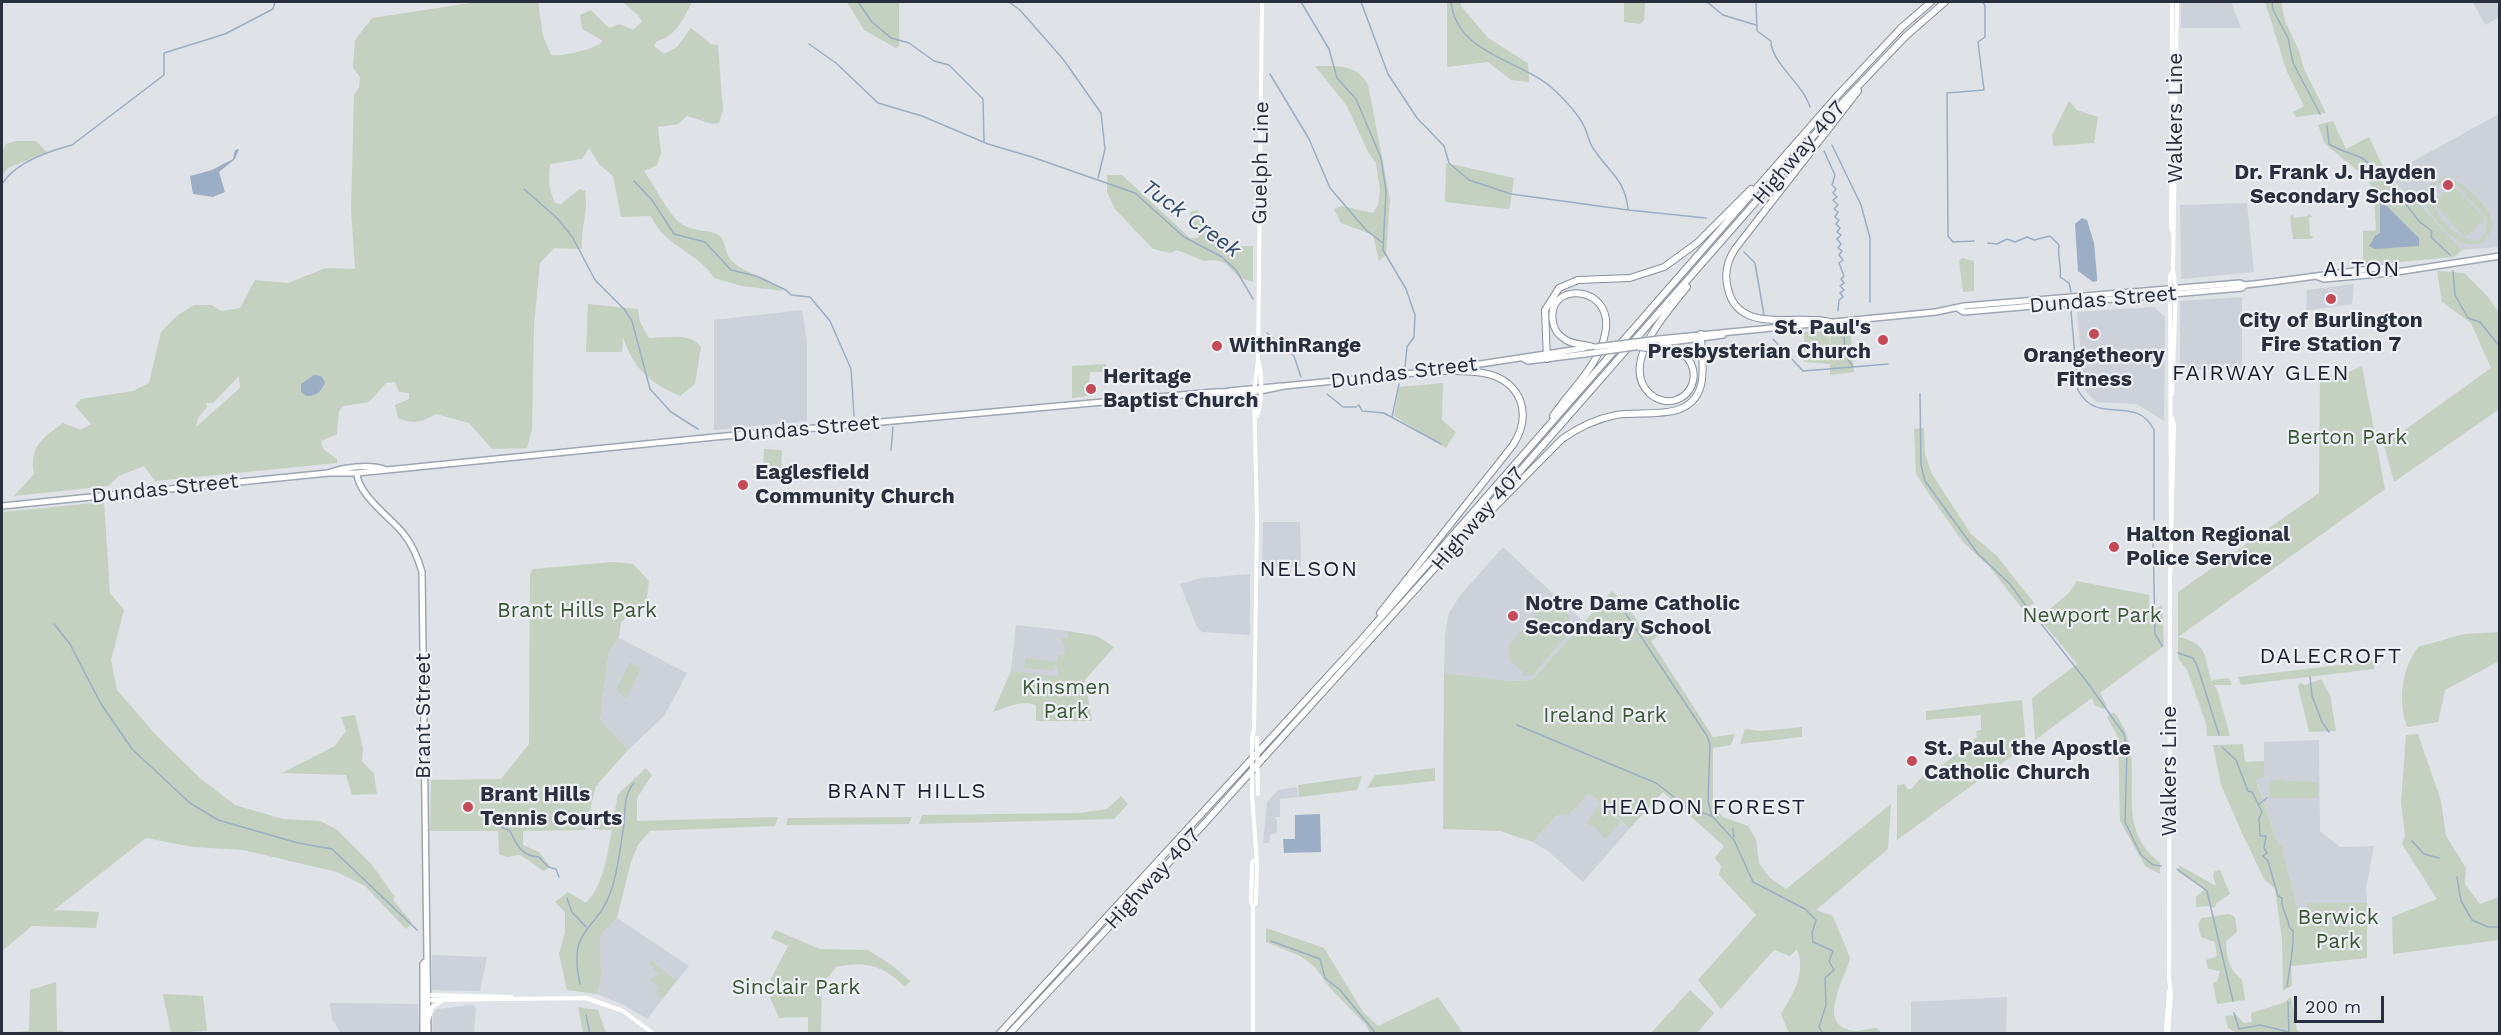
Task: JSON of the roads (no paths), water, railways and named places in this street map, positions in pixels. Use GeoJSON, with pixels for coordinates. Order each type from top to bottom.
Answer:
{"type":"FeatureCollection","features":[{"type":"Feature","properties":{"kind":"highway","name":"Highway 407"},"geometry":{"type":"LineString","coordinates":[[999,1034],[1362,639],[1873,57],[1931,2]]}},
{"type":"Feature","properties":{"kind":"highway","name":"Highway 407"},"geometry":{"type":"LineString","coordinates":[[1009,1034],[1191,838],[1451,550],[1877,66],[1945,2]]}},
{"type":"Feature","properties":{"kind":"highway"},"geometry":{"type":"LineString","coordinates":[[1830,322],[1817,319],[1770,321],[1745,313],[1730,295],[1727,266],[1740,242],[1877,66]]}},
{"type":"Feature","properties":{"kind":"highway"},"geometry":{"type":"LineString","coordinates":[[1547,356],[1545,310],[1559,288],[1578,280],[1630,278],[1664,267],[1680,258],[1791,148]]}},
{"type":"Feature","properties":{"kind":"highway"},"geometry":{"type":"LineString","coordinates":[[1640,346],[1656,344],[1678,351],[1690,361],[1694,378],[1692,386],[1677,400],[1658,399],[1650,394],[1641,378],[1641,357],[1660,321],[1716,248]]}},
{"type":"Feature","properties":{"kind":"highway"},"geometry":{"type":"LineString","coordinates":[[1537,439],[1590,367],[1605,336],[1605,319],[1600,304],[1582,292],[1568,294],[1555,306],[1552,319],[1554,328],[1563,339],[1593,347]]}},
{"type":"Feature","properties":{"kind":"highway"},"geometry":{"type":"LineString","coordinates":[[1451,550],[1555,445],[1577,429],[1594,421],[1619,415],[1669,413],[1688,404],[1701,384],[1701,337]]}},
{"type":"Feature","properties":{"kind":"highway"},"geometry":{"type":"LineString","coordinates":[[1362,639],[1384,607],[1513,445],[1521,426],[1521,403],[1505,380],[1480,372],[1431,371]]}},
{"type":"Feature","properties":{"kind":"main road","name":"Guelph Line"},"geometry":{"type":"LineString","coordinates":[[1253,1034],[1253,906],[1256,903],[1254,729],[1262,2]]}},
{"type":"Feature","properties":{"kind":"main road","name":"Walkers Line"},"geometry":{"type":"LineString","coordinates":[[2172,2],[2171,227],[2174,233]]}},
{"type":"Feature","properties":{"kind":"main road","name":"Walkers Line"},"geometry":{"type":"LineString","coordinates":[[2168,1033],[2166,1030],[2169,992],[2171,550],[2169,544],[2172,418],[2172,394],[2169,390],[2174,233],[2176,229],[2177,2]]}},
{"type":"Feature","properties":{"kind":"main road","name":"Dundas Street"},"geometry":{"type":"LineString","coordinates":[[2,506],[328,473],[357,473],[1257,389],[1431,371],[1547,356],[1593,347],[1656,344],[1830,322],[2173,292],[2240,283],[2246,285],[2318,277],[2324,274],[2388,267],[2396,270],[2498,258]]}},
{"type":"Feature","properties":{"kind":"main road","name":"Dundas Street"},"geometry":{"type":"LineString","coordinates":[[1547,356],[1585,354],[1640,346]]}},
{"type":"Feature","properties":{"kind":"main road","name":"Guelph Line"},"geometry":{"type":"LineString","coordinates":[[1257,389],[1254,405],[1257,417]]}},
{"type":"Feature","properties":{"kind":"main road","name":"Dundas Street"},"geometry":{"type":"LineString","coordinates":[[1228,391],[1236,393],[1257,389]]}},
{"type":"Feature","properties":{"kind":"main road"},"geometry":{"type":"LineString","coordinates":[[1236,393],[1249,399],[1254,405]]}},
{"type":"Feature","properties":{"kind":"main road","name":"Dundas Street"},"geometry":{"type":"LineString","coordinates":[[328,473],[348,468],[378,466],[384,469]]}},
{"type":"Feature","properties":{"kind":"main road","name":"Brant Street"},"geometry":{"type":"LineString","coordinates":[[357,473],[365,491],[404,534],[414,550],[422,572],[428,1034]]}},
{"type":"Feature","properties":{"kind":"main road","name":"Brant Street"},"geometry":{"type":"LineString","coordinates":[[423,1034],[423,964],[426,961]]}},
{"type":"Feature","properties":{"kind":"main road"},"geometry":{"type":"LineString","coordinates":[[428,997],[566,996],[600,1002],[629,1014],[654,1034]]}},
{"type":"Feature","properties":{"kind":"main road"},"geometry":{"type":"LineString","coordinates":[[428,997],[445,1000],[512,997]]}},
{"type":"Feature","properties":{"kind":"main road"},"geometry":{"type":"LineString","coordinates":[[428,1020],[432,1007],[445,1000]]}},
{"type":"Feature","properties":{"kind":"water"},"geometry":{"type":"Polygon","coordinates":[[[239,149],[235,159],[219,172],[225,192],[213,197],[193,194],[190,176],[212,170],[233,159],[235,150],[239,149]]]}},
{"type":"Feature","properties":{"kind":"water"},"geometry":{"type":"Polygon","coordinates":[[[2380,199],[2419,238],[2419,246],[2375,249],[2369,246],[2375,236],[2380,233],[2380,199]]]}},
{"type":"Feature","properties":{"kind":"water"},"geometry":{"type":"Polygon","coordinates":[[[2082,218],[2087,220],[2094,243],[2097,281],[2093,282],[2078,271],[2075,224],[2082,218]]]}},
{"type":"Feature","properties":{"kind":"water"},"geometry":{"type":"Polygon","coordinates":[[[314,375],[321,376],[325,382],[318,393],[306,396],[301,392],[301,384],[314,375]]]}},
{"type":"Feature","properties":{"kind":"water"},"geometry":{"type":"Polygon","coordinates":[[[1320,814],[1321,852],[1284,853],[1283,839],[1295,839],[1295,815],[1320,814]]]}},
{"type":"Feature","properties":{"kind":"waterway"},"geometry":{"type":"LineString","coordinates":[[2,184],[24,164],[43,154],[72,145],[164,75],[164,53],[225,34],[273,9],[275,2]]}},
{"type":"Feature","properties":{"kind":"waterway"},"geometry":{"type":"LineString","coordinates":[[858,2],[872,22],[891,38],[909,43],[934,61],[949,65],[983,99],[984,141]]}},
{"type":"Feature","properties":{"kind":"waterway"},"geometry":{"type":"LineString","coordinates":[[1009,2],[1020,10],[1063,59],[1101,113],[1105,149],[1098,178]]}},
{"type":"Feature","properties":{"kind":"waterway"},"geometry":{"type":"LineString","coordinates":[[1301,2],[1329,49],[1337,78],[1356,99],[1381,158],[1386,191],[1383,250],[1406,289],[1415,315],[1414,337],[1407,347],[1405,367]]}},
{"type":"Feature","properties":{"kind":"waterway"},"geometry":{"type":"LineString","coordinates":[[1361,2],[1388,74],[1417,118],[1444,146],[1449,163],[1469,180],[1511,194],[1706,218]]}},
{"type":"Feature","properties":{"kind":"waterway"},"geometry":{"type":"LineString","coordinates":[[1451,2],[1456,19],[1465,33],[1477,44],[1491,54],[1537,77],[1569,105],[1584,126],[1593,148],[1624,191],[1628,209]]}},
{"type":"Feature","properties":{"kind":"waterway"},"geometry":{"type":"LineString","coordinates":[[1707,2],[1723,15],[1756,25]]}},
{"type":"Feature","properties":{"kind":"waterway"},"geometry":{"type":"LineString","coordinates":[[1756,2],[1757,31],[1771,41],[1776,57],[1801,90],[1810,107]]}},
{"type":"Feature","properties":{"kind":"waterway"},"geometry":{"type":"LineString","coordinates":[[1974,241],[1953,242],[1948,236],[1947,93],[1984,90],[1978,42],[1985,37],[1985,5],[1982,2]]}},
{"type":"Feature","properties":{"kind":"waterway"},"geometry":{"type":"LineString","coordinates":[[2272,2],[2273,10],[2288,38],[2293,63],[2320,114]]}},
{"type":"Feature","properties":{"kind":"waterway"},"geometry":{"type":"LineString","coordinates":[[809,44],[836,63],[878,103],[922,116],[988,144],[1135,193],[1184,237],[1222,257],[1236,270],[1253,299]]}},
{"type":"Feature","properties":{"kind":"waterway"},"geometry":{"type":"LineString","coordinates":[[1270,74],[1309,139],[1330,188],[1367,231],[1383,243]]}},
{"type":"Feature","properties":{"kind":"waterway"},"geometry":{"type":"LineString","coordinates":[[2327,126],[2329,144],[2362,158],[2378,169],[2418,220],[2432,232],[2431,237],[2450,255]]}},
{"type":"Feature","properties":{"kind":"waterway"},"geometry":{"type":"LineString","coordinates":[[1832,145],[1861,205],[1870,238],[1870,302]]}},
{"type":"Feature","properties":{"kind":"waterway"},"geometry":{"type":"LineString","coordinates":[[1824,151],[1835,175],[1832,185],[1836,189],[1833,193],[1837,197],[1833,200],[1838,205],[1834,209],[1838,212],[1835,217],[1839,220],[1836,224],[1840,228],[1837,232],[1841,235],[1837,239],[1841,244],[1838,248],[1842,251],[1839,255],[1843,260],[1839,263],[1844,276],[1841,279],[1844,283],[1840,286],[1844,290],[1840,293],[1843,297],[1839,300],[1838,311]]}},
{"type":"Feature","properties":{"kind":"waterway"},"geometry":{"type":"LineString","coordinates":[[634,181],[652,200],[674,234],[705,242],[731,270],[756,276],[786,290],[791,295],[810,297],[830,321],[851,369],[854,416]]}},
{"type":"Feature","properties":{"kind":"waterway"},"geometry":{"type":"LineString","coordinates":[[524,189],[558,219],[573,238],[595,280],[624,309],[632,321],[650,389],[671,412],[698,429]]}},
{"type":"Feature","properties":{"kind":"waterway"},"geometry":{"type":"LineString","coordinates":[[1988,243],[1997,244],[2007,239],[2015,242],[2027,237],[2034,240],[2050,236],[2059,245],[2060,277],[2069,283],[2071,292]]}},
{"type":"Feature","properties":{"kind":"waterway"},"geometry":{"type":"LineString","coordinates":[[1744,252],[1755,263],[1764,315]]}},
{"type":"Feature","properties":{"kind":"waterway"},"geometry":{"type":"LineString","coordinates":[[2453,271],[2455,295],[2468,318],[2480,322],[2500,347]]}},
{"type":"Feature","properties":{"kind":"waterway"},"geometry":{"type":"LineString","coordinates":[[2071,311],[2078,390],[2086,401],[2095,407],[2137,413],[2146,419],[2154,430],[2154,520]]}},
{"type":"Feature","properties":{"kind":"waterway","name":"Tuck Creek"},"geometry":{"type":"LineString","coordinates":[[1267,333],[1294,356],[1301,377]]}},
{"type":"Feature","properties":{"kind":"waterway"},"geometry":{"type":"LineString","coordinates":[[1844,337],[1846,356],[1853,367],[1888,364]]}},
{"type":"Feature","properties":{"kind":"waterway"},"geometry":{"type":"LineString","coordinates":[[1773,339],[1803,371],[1853,367]]}},
{"type":"Feature","properties":{"kind":"waterway"},"geometry":{"type":"LineString","coordinates":[[1392,417],[1399,384]]}},
{"type":"Feature","properties":{"kind":"waterway","name":"Tuck Creek"},"geometry":{"type":"LineString","coordinates":[[1327,394],[1343,407],[1359,405],[1362,411],[1384,413],[1441,444]]}},
{"type":"Feature","properties":{"kind":"waterway"},"geometry":{"type":"LineString","coordinates":[[1920,394],[1921,465],[1925,481],[1978,554],[2010,584],[2029,610]]}},
{"type":"Feature","properties":{"kind":"waterway"},"geometry":{"type":"LineString","coordinates":[[891,450],[893,427]]}},
{"type":"Feature","properties":{"kind":"waterway"},"geometry":{"type":"LineString","coordinates":[[2153,533],[2155,634],[2162,646]]}},
{"type":"Feature","properties":{"kind":"waterway","name":"Tuck Creek"},"geometry":{"type":"LineString","coordinates":[[1611,597],[1624,611],[1707,736],[1710,744],[1708,801],[1712,816]]}},
{"type":"Feature","properties":{"kind":"waterway"},"geometry":{"type":"LineString","coordinates":[[2039,621],[2124,734],[2127,750],[2125,822],[2141,855],[2153,865],[2161,866]]}},
{"type":"Feature","properties":{"kind":"waterway"},"geometry":{"type":"LineString","coordinates":[[54,624],[70,644],[101,704],[132,749],[190,803],[218,820],[298,843],[332,849],[417,930]]}},
{"type":"Feature","properties":{"kind":"waterway"},"geometry":{"type":"LineString","coordinates":[[2178,653],[2193,658],[2219,735]]}},
{"type":"Feature","properties":{"kind":"waterway"},"geometry":{"type":"LineString","coordinates":[[2310,677],[2312,696],[2322,722],[2329,732]]}},
{"type":"Feature","properties":{"kind":"waterway","name":"Tuck Creek"},"geometry":{"type":"LineString","coordinates":[[1517,725],[1656,783],[1688,808],[1712,816],[1734,840],[1753,882],[1805,909],[1816,920],[1812,933],[1813,942],[1833,951],[1829,961],[1834,970],[1825,978],[1826,1005],[1819,1027],[1823,1034]]}},
{"type":"Feature","properties":{"kind":"waterway"},"geometry":{"type":"LineString","coordinates":[[2222,747],[2236,760],[2248,791],[2252,792],[2262,812],[2259,819],[2260,836],[2266,836],[2264,848],[2267,853],[2263,856],[2268,861],[2278,896],[2282,898],[2282,906],[2289,927],[2293,931],[2287,986]]}},
{"type":"Feature","properties":{"kind":"waterway"},"geometry":{"type":"LineString","coordinates":[[580,984],[577,950],[585,931],[605,905],[611,891],[624,825],[626,800],[634,783]]}},
{"type":"Feature","properties":{"kind":"waterway"},"geometry":{"type":"LineString","coordinates":[[2258,805],[2267,798]]}},
{"type":"Feature","properties":{"kind":"waterway"},"geometry":{"type":"LineString","coordinates":[[501,822],[502,827],[510,831],[520,849],[539,857],[548,867],[556,869],[559,877]]}},
{"type":"Feature","properties":{"kind":"waterway","name":"Tuck Creek"},"geometry":{"type":"LineString","coordinates":[[1733,829],[1734,837]]}},
{"type":"Feature","properties":{"kind":"waterway"},"geometry":{"type":"LineString","coordinates":[[2412,841],[2424,854],[2439,858]]}},
{"type":"Feature","properties":{"kind":"waterway"},"geometry":{"type":"LineString","coordinates":[[2177,869],[2207,891],[2233,1001]]}},
{"type":"Feature","properties":{"kind":"waterway"},"geometry":{"type":"LineString","coordinates":[[2457,877],[2461,901],[2472,920],[2488,927],[2500,927]]}},
{"type":"Feature","properties":{"kind":"waterway"},"geometry":{"type":"LineString","coordinates":[[567,898],[572,912],[586,927]]}},
{"type":"Feature","properties":{"kind":"waterway"},"geometry":{"type":"LineString","coordinates":[[1271,941],[1320,959],[1325,978],[1340,990],[1374,1031],[1373,1034]]}},
{"type":"Feature","properties":{"kind":"waterway"},"geometry":{"type":"LineString","coordinates":[[2288,1002],[2289,1032],[2293,1034]]}},
{"type":"Feature","properties":{"kind":"waterway"},"geometry":{"type":"LineString","coordinates":[[2234,1013],[2239,1029],[2260,1025],[2289,1032]]}},
{"type":"Feature","properties":{"kind":"waterway"},"geometry":{"type":"LineString","coordinates":[[586,1015],[590,1034]]}},
{"type":"Feature","properties":{"kind":"place","name":"Dr. Frank J. Hayden Secondary School"},"geometry":{"type":"Point","coordinates":[2448,185]}},
{"type":"Feature","properties":{"kind":"place","name":"City of Burlington Fire Station 7"},"geometry":{"type":"Point","coordinates":[2331,299]}},
{"type":"Feature","properties":{"kind":"place","name":"Orangetheory Fitness"},"geometry":{"type":"Point","coordinates":[2094,334]}},
{"type":"Feature","properties":{"kind":"place","name":"St. Paul's Presbysterian Church"},"geometry":{"type":"Point","coordinates":[1883,340]}},
{"type":"Feature","properties":{"kind":"place","name":"WithinRange"},"geometry":{"type":"Point","coordinates":[1217,346]}},
{"type":"Feature","properties":{"kind":"place","name":"Heritage Baptist Church"},"geometry":{"type":"Point","coordinates":[1091,389]}},
{"type":"Feature","properties":{"kind":"place","name":"Eaglesfield Community Church"},"geometry":{"type":"Point","coordinates":[743,485]}},
{"type":"Feature","properties":{"kind":"place","name":"Halton Regional Police Service"},"geometry":{"type":"Point","coordinates":[2114,547]}},
{"type":"Feature","properties":{"kind":"place","name":"Notre Dame Catholic Secondary School"},"geometry":{"type":"Point","coordinates":[1513,616]}},
{"type":"Feature","properties":{"kind":"place","name":"St. Paul the Apostle Catholic Church"},"geometry":{"type":"Point","coordinates":[1912,761]}},
{"type":"Feature","properties":{"kind":"place","name":"Brant Hills Tennis Courts"},"geometry":{"type":"Point","coordinates":[468,807]}},
{"type":"Feature","properties":{"kind":"district","name":"ALTON"},"geometry":{"type":"Point","coordinates":[2362,270]}},
{"type":"Feature","properties":{"kind":"district","name":"FAIRWAY GLEN"},"geometry":{"type":"Point","coordinates":[2261,374]}},
{"type":"Feature","properties":{"kind":"district","name":"NELSON"},"geometry":{"type":"Point","coordinates":[1309,570]}},
{"type":"Feature","properties":{"kind":"district","name":"DALECROFT"},"geometry":{"type":"Point","coordinates":[2331,657]}},
{"type":"Feature","properties":{"kind":"district","name":"BRANT HILLS"},"geometry":{"type":"Point","coordinates":[907,792]}},
{"type":"Feature","properties":{"kind":"district","name":"HEADON FOREST"},"geometry":{"type":"Point","coordinates":[1704,808]}},
{"type":"Feature","properties":{"kind":"park label","name":"Berton Park"},"geometry":{"type":"Point","coordinates":[2347,438]}},
{"type":"Feature","properties":{"kind":"park label","name":"Brant Hills Park"},"geometry":{"type":"Point","coordinates":[577,611]}},
{"type":"Feature","properties":{"kind":"park label","name":"Newport Park"},"geometry":{"type":"Point","coordinates":[2092,616]}},
{"type":"Feature","properties":{"kind":"park label","name":"Kinsmen Park"},"geometry":{"type":"Point","coordinates":[1066,700]}},
{"type":"Feature","properties":{"kind":"park label","name":"Ireland Park"},"geometry":{"type":"Point","coordinates":[1605,716]}},
{"type":"Feature","properties":{"kind":"park label","name":"Berwick Park"},"geometry":{"type":"Point","coordinates":[2338,930]}},
{"type":"Feature","properties":{"kind":"park label","name":"Sinclair Park"},"geometry":{"type":"Point","coordinates":[796,988]}}]}
